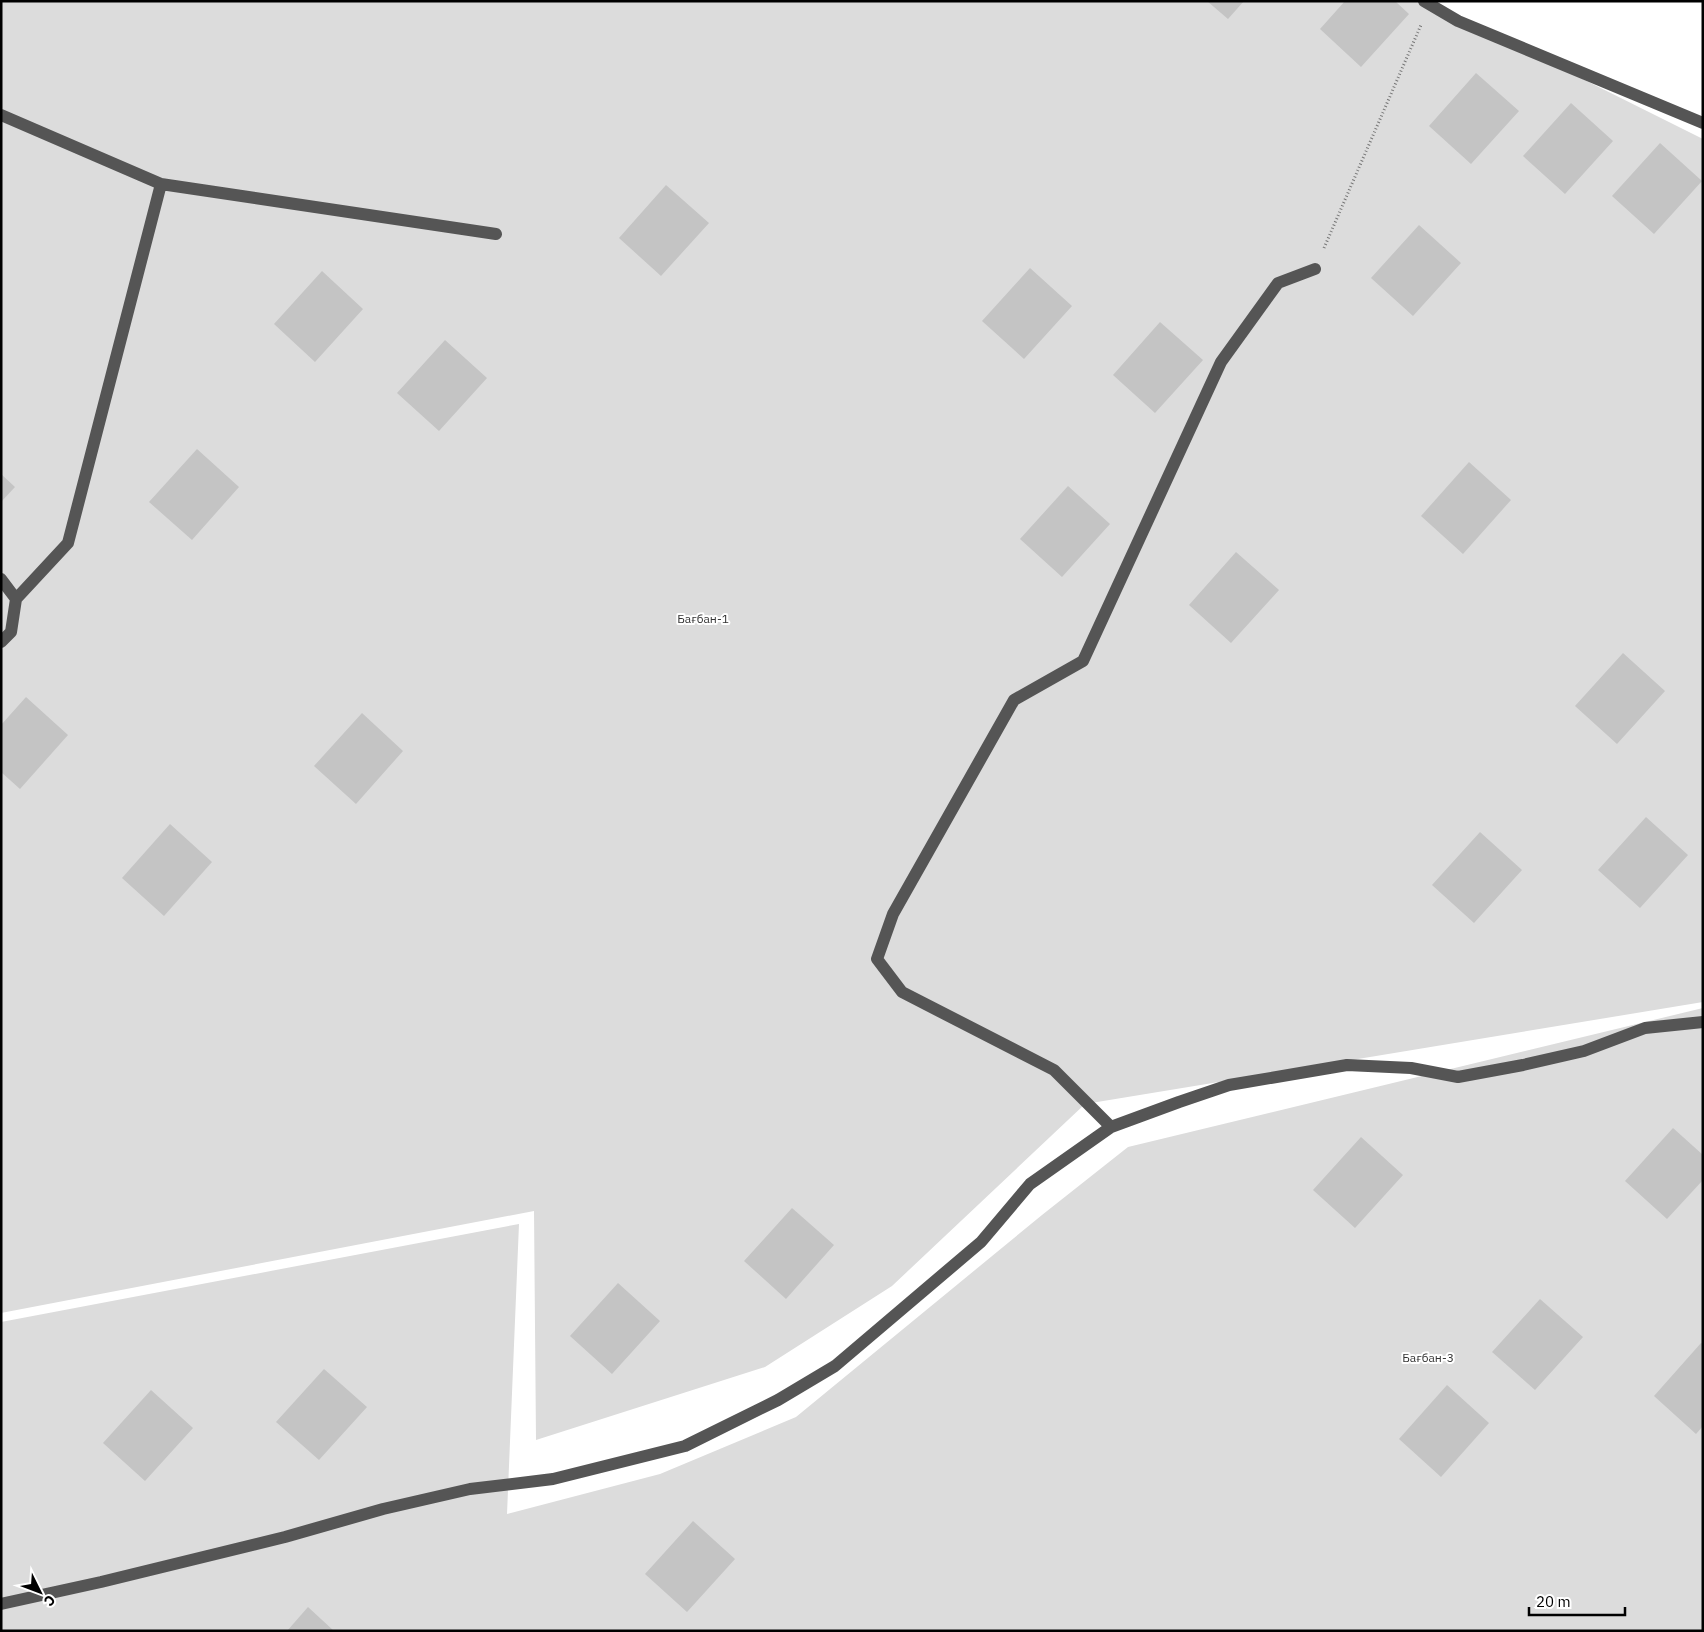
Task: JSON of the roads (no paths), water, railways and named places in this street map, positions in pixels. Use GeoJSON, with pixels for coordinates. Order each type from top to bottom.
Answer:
{"type":"FeatureCollection","features":[{"type":"Feature","properties":{"kind":"street"},"geometry":{"type":"LineString","coordinates":[[1427,3],[1458,21],[1703,124]]}},
{"type":"Feature","properties":{"kind":"street"},"geometry":{"type":"LineString","coordinates":[[1,115],[161,184],[496,234]]}},
{"type":"Feature","properties":{"kind":"street"},"geometry":{"type":"LineString","coordinates":[[1,642],[11,632],[16,599],[68,543],[161,184]]}},
{"type":"Feature","properties":{"kind":"street"},"geometry":{"type":"LineString","coordinates":[[1111,1127],[1054,1070],[902,992],[877,959],[893,914],[1014,700],[1083,661],[1222,362],[1278,283],[1315,269]]}},
{"type":"Feature","properties":{"kind":"street"},"geometry":{"type":"LineString","coordinates":[[1,580],[16,599]]}},
{"type":"Feature","properties":{"kind":"street"},"geometry":{"type":"LineString","coordinates":[[1,1604],[101,1582],[422,1500],[470,1489],[553,1480],[685,1446],[778,1400],[836,1366],[981,1242],[1030,1184],[1111,1127],[1229,1085],[1347,1065],[1411,1068],[1458,1077],[1584,1051],[1645,1028],[1703,1022]]}},
{"type":"Feature","properties":{"kind":"park label","name":"Бағбан-1"},"geometry":{"type":"Point","coordinates":[703,618]}},
{"type":"Feature","properties":{"kind":"park label","name":"Бағбан-3"},"geometry":{"type":"Point","coordinates":[1428,1357]}}]}
